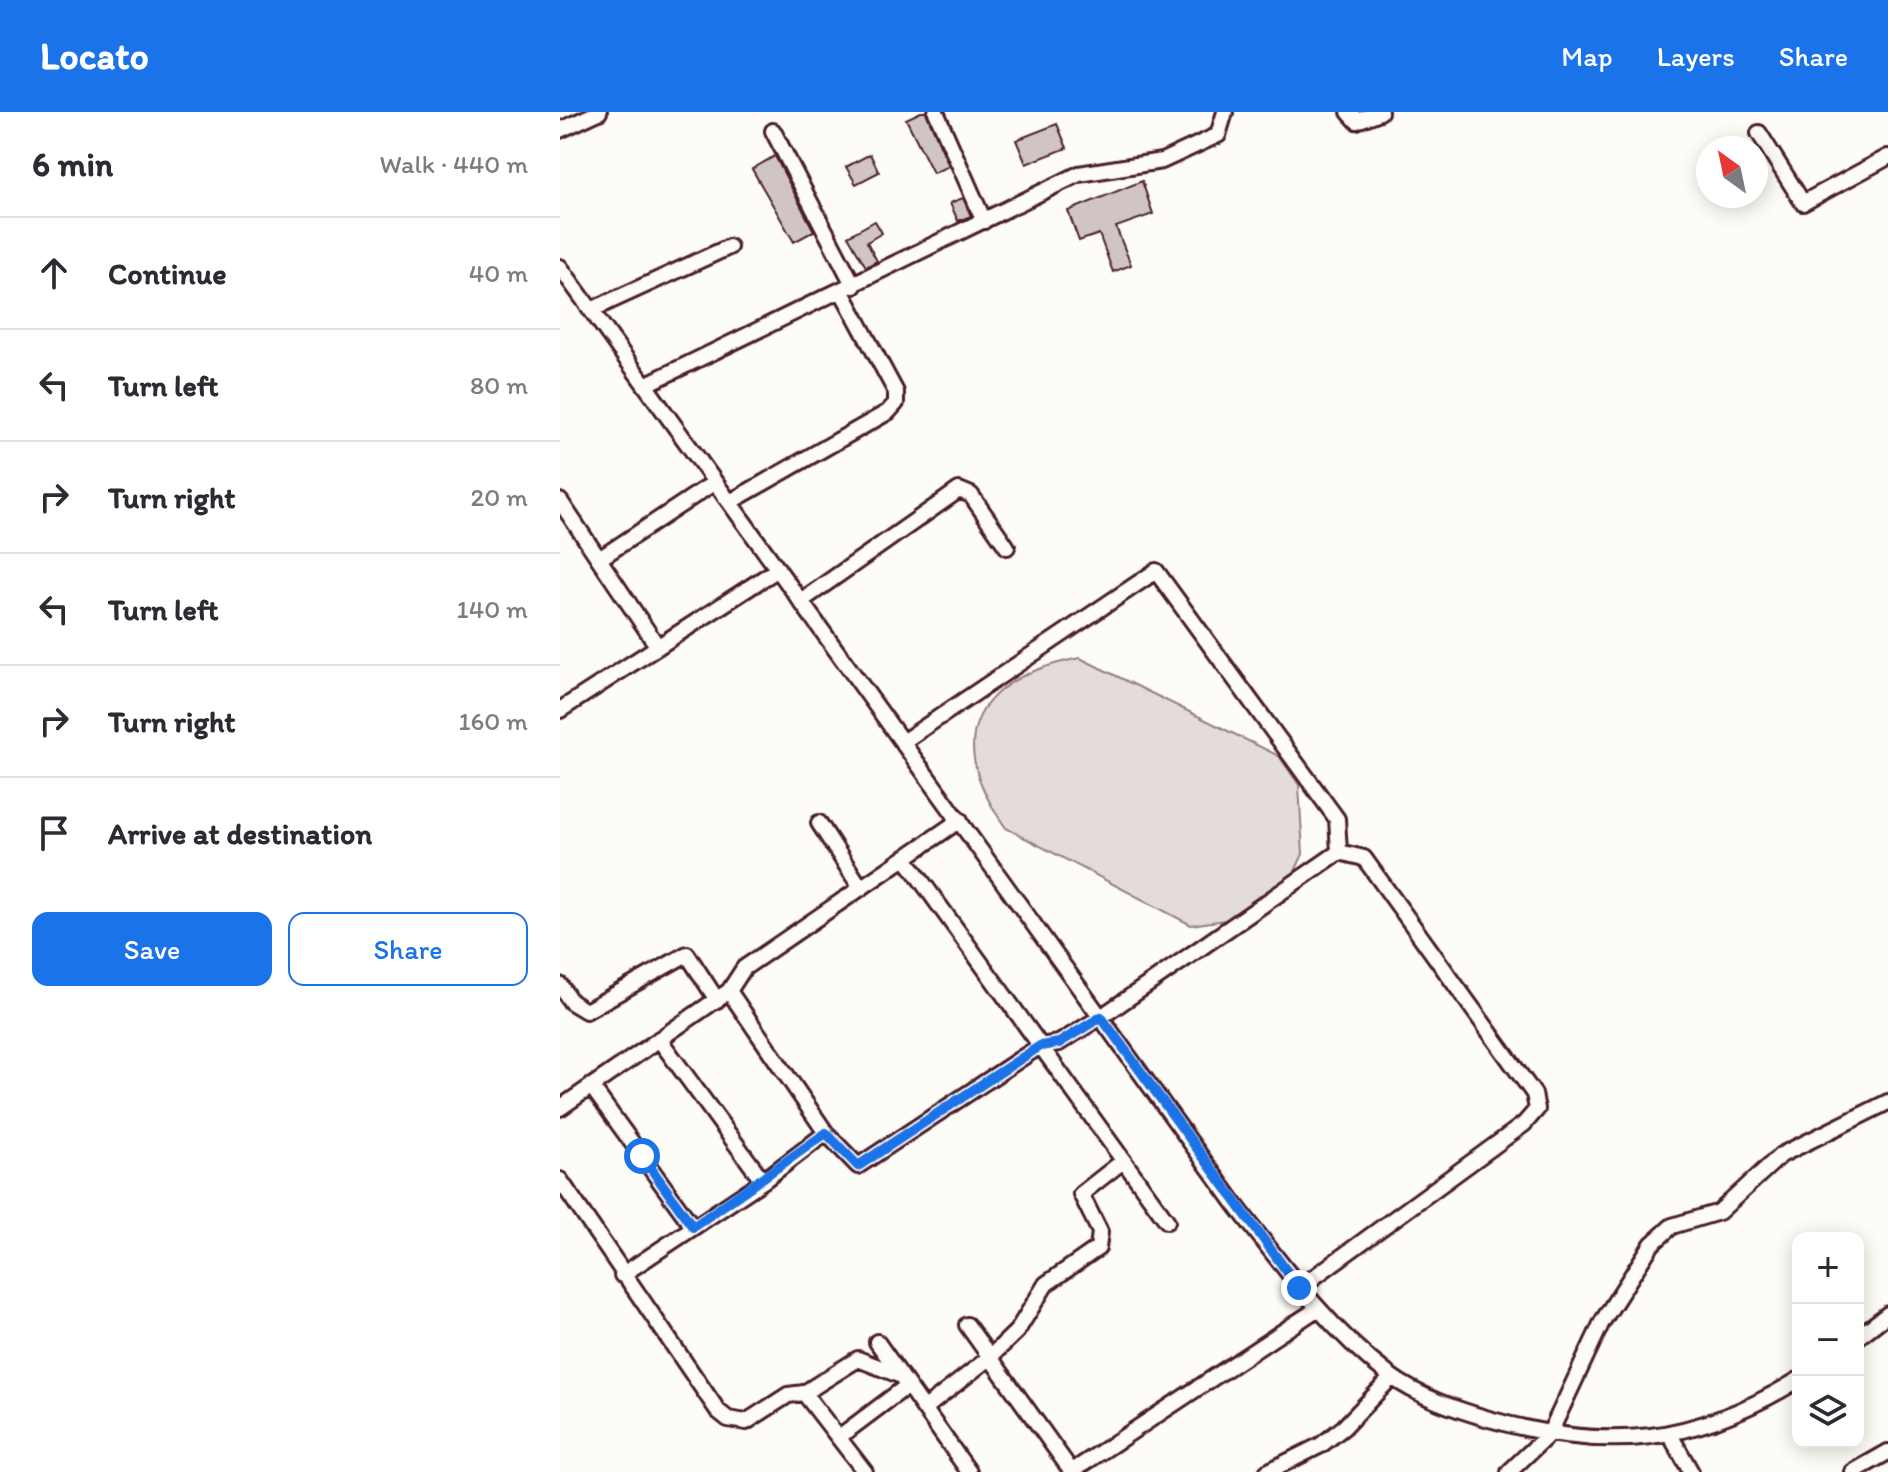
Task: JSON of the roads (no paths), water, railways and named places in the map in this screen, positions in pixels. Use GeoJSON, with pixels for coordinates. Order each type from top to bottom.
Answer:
{"type":"FeatureCollection","features":[{"type":"Feature","properties":{"kind":"street"},"geometry":{"type":"LineString","coordinates":[[560,130],[599,112]]}},
{"type":"Feature","properties":{"kind":"street"},"geometry":{"type":"LineString","coordinates":[[936,112],[984,221]]}},
{"type":"Feature","properties":{"kind":"street"},"geometry":{"type":"LineString","coordinates":[[1349,112],[1357,121],[1380,112]]}},
{"type":"Feature","properties":{"kind":"street"},"geometry":{"type":"LineString","coordinates":[[645,385],[848,289],[1079,174],[1109,167],[1153,163],[1218,135],[1221,114]]}},
{"type":"Feature","properties":{"kind":"street"},"geometry":{"type":"LineString","coordinates":[[730,502],[888,412],[896,403],[896,392],[773,131]]}},
{"type":"Feature","properties":{"kind":"street"},"geometry":{"type":"LineString","coordinates":[[1759,133],[1803,203],[1888,157]]}},
{"type":"Feature","properties":{"kind":"street"},"geometry":{"type":"LineString","coordinates":[[591,310],[729,247]]}},
{"type":"Feature","properties":{"kind":"street"},"geometry":{"type":"LineString","coordinates":[[560,267],[1299,1288],[1317,1309],[1392,1377],[1450,1406],[1550,1433],[1614,1440],[1669,1433],[1734,1416],[1792,1383]]}},
{"type":"Feature","properties":{"kind":"street"},"geometry":{"type":"LineString","coordinates":[[599,559],[715,482]]}},
{"type":"Feature","properties":{"kind":"street"},"geometry":{"type":"LineString","coordinates":[[801,601],[959,490],[971,495],[1007,547]]}},
{"type":"Feature","properties":{"kind":"street"},"geometry":{"type":"LineString","coordinates":[[560,501],[658,647]]}},
{"type":"Feature","properties":{"kind":"street"},"geometry":{"type":"LineString","coordinates":[[560,710],[778,569]]}},
{"type":"Feature","properties":{"kind":"street"},"geometry":{"type":"LineString","coordinates":[[904,741],[1156,571],[1337,819],[1339,852]]}},
{"type":"Feature","properties":{"kind":"street"},"geometry":{"type":"LineString","coordinates":[[560,1108],[723,996],[744,968],[960,820]]}},
{"type":"Feature","properties":{"kind":"street"},"geometry":{"type":"LineString","coordinates":[[819,823],[861,888]]}},
{"type":"Feature","properties":{"kind":"street"},"geometry":{"type":"LineString","coordinates":[[560,985],[571,1002],[586,1011],[687,954],[723,996],[826,1133],[858,1166],[1040,1046],[1059,1043],[1101,1017],[1339,852],[1364,858],[1534,1094],[1537,1109],[1524,1124],[1299,1288]]}},
{"type":"Feature","properties":{"kind":"street"},"geometry":{"type":"LineString","coordinates":[[905,858],[1167,1221]]}},
{"type":"Feature","properties":{"kind":"street"},"geometry":{"type":"LineString","coordinates":[[659,1039],[763,1181]]}},
{"type":"Feature","properties":{"kind":"street"},"geometry":{"type":"LineString","coordinates":[[591,1086],[693,1227]]}},
{"type":"Feature","properties":{"kind":"street"},"geometry":{"type":"LineString","coordinates":[[1509,1472],[1550,1433],[1602,1322],[1652,1244],[1672,1226],[1719,1212],[1781,1155],[1888,1102]]}},
{"type":"Feature","properties":{"kind":"street"},"geometry":{"type":"LineString","coordinates":[[622,1275],[763,1181],[826,1133]]}},
{"type":"Feature","properties":{"kind":"street"},"geometry":{"type":"LineString","coordinates":[[924,1409],[989,1358],[1027,1320],[1035,1297],[1046,1284],[1098,1248],[1100,1232],[1081,1194],[1123,1161]]}},
{"type":"Feature","properties":{"kind":"street"},"geometry":{"type":"LineString","coordinates":[[560,1180],[702,1392],[728,1419],[746,1422],[788,1395],[804,1393],[858,1359],[904,1381]]}},
{"type":"Feature","properties":{"kind":"street"},"geometry":{"type":"LineString","coordinates":[[967,1325],[1072,1472],[1317,1309]]}},
{"type":"Feature","properties":{"kind":"street"},"geometry":{"type":"LineString","coordinates":[[1864,1332],[1888,1314]]}},
{"type":"Feature","properties":{"kind":"street"},"geometry":{"type":"LineString","coordinates":[[877,1342],[969,1472]]}},
{"type":"Feature","properties":{"kind":"street"},"geometry":{"type":"LineString","coordinates":[[1267,1472],[1321,1445],[1344,1427],[1392,1377]]}},
{"type":"Feature","properties":{"kind":"street"},"geometry":{"type":"LineString","coordinates":[[839,1437],[904,1381]]}},
{"type":"Feature","properties":{"kind":"street"},"geometry":{"type":"LineString","coordinates":[[804,1393],[865,1472]]}},
{"type":"Feature","properties":{"kind":"street"},"geometry":{"type":"LineString","coordinates":[[1669,1433],[1691,1472]]}},
{"type":"Feature","properties":{"kind":"street"},"geometry":{"type":"LineString","coordinates":[[1853,1472],[1888,1452]]}}]}
